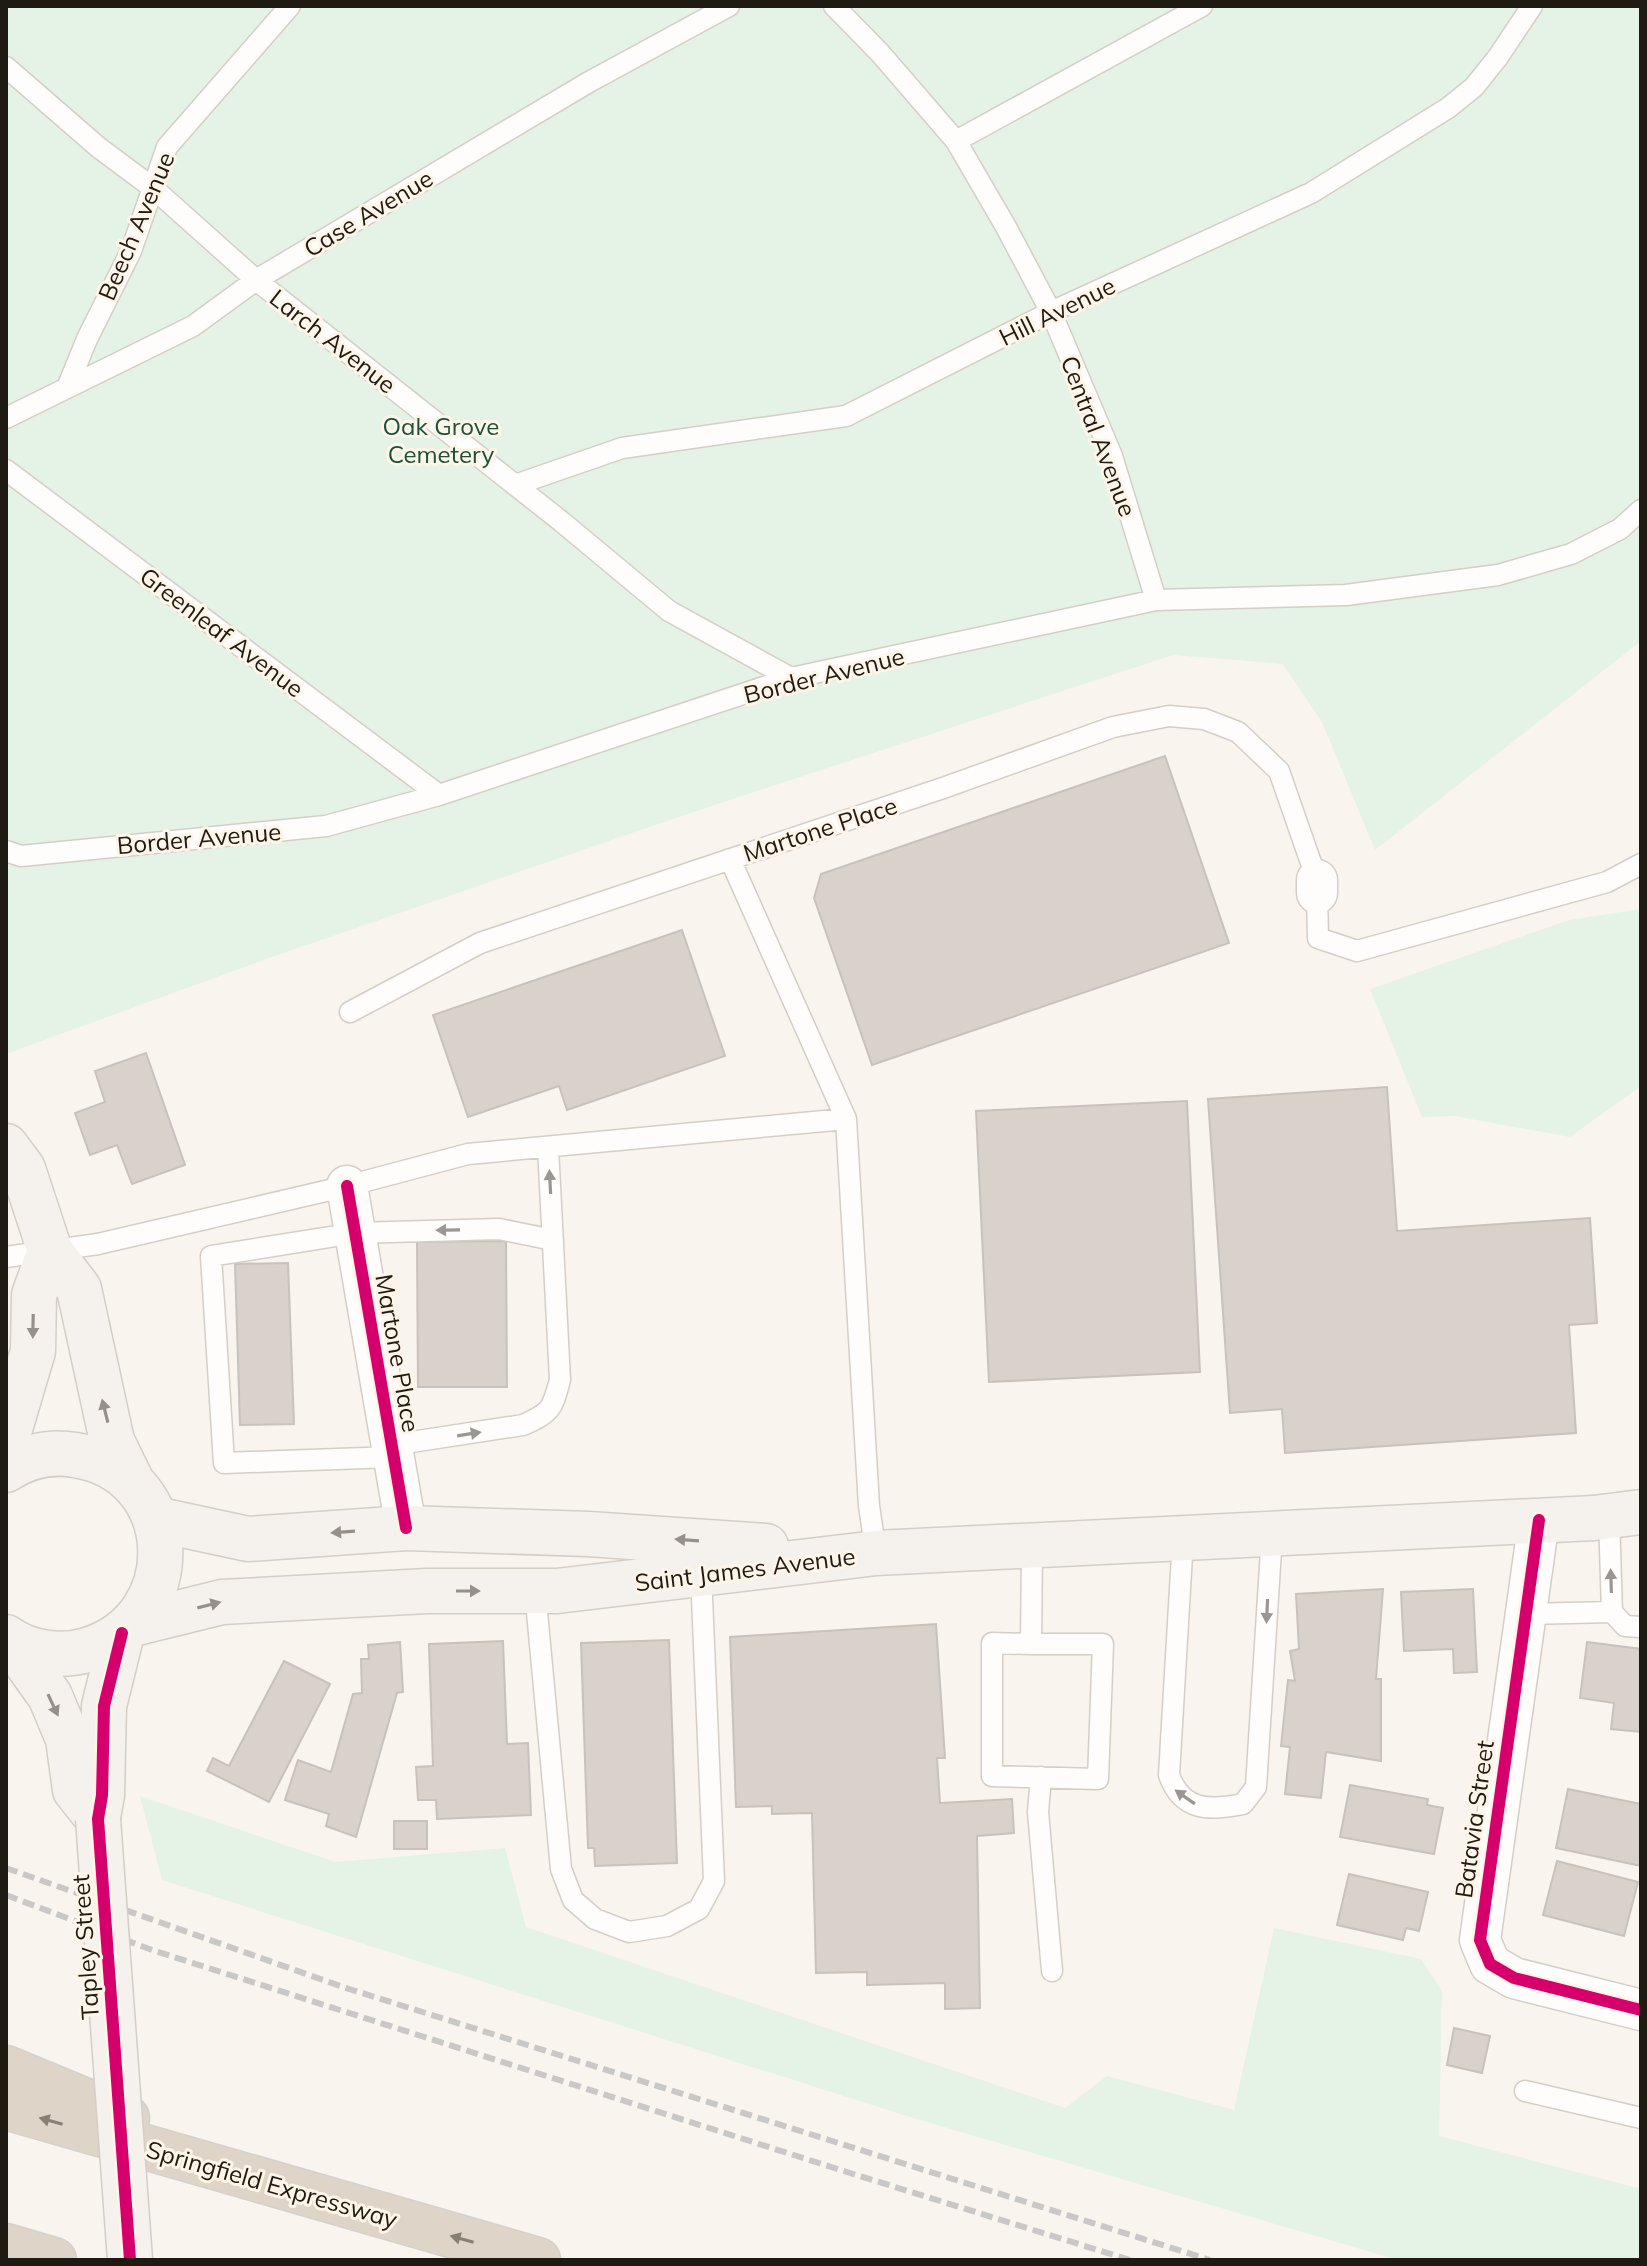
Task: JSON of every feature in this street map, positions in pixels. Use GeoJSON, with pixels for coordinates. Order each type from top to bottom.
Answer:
{"type":"FeatureCollection","features":[{"type":"Feature","properties":{"kind":"highway"},"geometry":{"type":"LineString","coordinates":[[6,2068],[333,2202]]}},
{"type":"Feature","properties":{"kind":"highway","name":"Springfield Expressway"},"geometry":{"type":"LineString","coordinates":[[6,2107],[538,2260]]}},
{"type":"Feature","properties":{"kind":"highway"},"geometry":{"type":"LineString","coordinates":[[6,2246],[54,2260]]}},
{"type":"Feature","properties":{"kind":"main road"},"geometry":{"type":"LineString","coordinates":[[6,1146],[23,1169],[50,1251],[79,1289],[112,1441],[144,1501]]}},
{"type":"Feature","properties":{"kind":"main road"},"geometry":{"type":"LineString","coordinates":[[6,1442],[33,1351],[34,1295],[50,1251]]}},
{"type":"Feature","properties":{"kind":"main road"},"geometry":{"type":"LineString","coordinates":[[6,1470],[39,1455],[65,1453],[90,1457],[113,1468],[144,1501]]}},
{"type":"Feature","properties":{"kind":"main road","name":"Saint James Avenue"},"geometry":{"type":"LineString","coordinates":[[144,1501],[248,1539],[406,1528],[588,1534],[876,1553]]}},
{"type":"Feature","properties":{"kind":"main road","name":"Tapley Street"},"geometry":{"type":"LineString","coordinates":[[130,2260],[98,1819],[102,1795],[104,1706],[128,1629],[150,1601],[159,1575],[161,1547],[144,1501]]}},
{"type":"Feature","properties":{"kind":"main road"},"geometry":{"type":"LineString","coordinates":[[876,1553],[1625,1514]]}},
{"type":"Feature","properties":{"kind":"main road","name":"Saint James Avenue"},"geometry":{"type":"LineString","coordinates":[[8,1639],[33,1650],[56,1654],[79,1652],[102,1645],[128,1629],[222,1602],[427,1591],[535,1591],[876,1553]]}},
{"type":"Feature","properties":{"kind":"main road"},"geometry":{"type":"LineString","coordinates":[[8,1639],[50,1696],[68,1739],[75,1790],[98,1819]]}},
{"type":"Feature","properties":{"kind":"street","name":"Martone Place"},"geometry":{"type":"LineString","coordinates":[[347,1186],[406,1528]]}},
{"type":"Feature","properties":{"kind":"street","name":"Batavia Street"},"geometry":{"type":"LineString","coordinates":[[1539,1520],[1480,1940],[1490,1964],[1514,1978],[1641,2010]]}},
{"type":"Feature","properties":{"kind":"lane","name":"Beech Avenue"},"geometry":{"type":"LineString","coordinates":[[67,388],[87,339],[131,251],[167,147],[290,6]]}},
{"type":"Feature","properties":{"kind":"lane","name":"Case Avenue"},"geometry":{"type":"LineString","coordinates":[[6,418],[193,326],[256,280],[589,82],[729,6]]}},
{"type":"Feature","properties":{"kind":"lane","name":"Central Avenue"},"geometry":{"type":"LineString","coordinates":[[834,6],[880,53],[956,141],[1006,227],[1051,312],[1112,456],[1156,600]]}},
{"type":"Feature","properties":{"kind":"lane"},"geometry":{"type":"LineString","coordinates":[[956,141],[1202,6]]}},
{"type":"Feature","properties":{"kind":"lane","name":"Hill Avenue"},"geometry":{"type":"LineString","coordinates":[[515,485],[622,448],[846,416],[1051,312],[1311,193],[1448,108],[1474,87],[1532,6]]}},
{"type":"Feature","properties":{"kind":"lane","name":"Larch Avenue"},"geometry":{"type":"LineString","coordinates":[[6,67],[98,147],[153,188],[256,280],[669,611],[791,678]]}},
{"type":"Feature","properties":{"kind":"lane","name":"Greenleaf Avenue"},"geometry":{"type":"LineString","coordinates":[[6,470],[439,795]]}},
{"type":"Feature","properties":{"kind":"lane","name":"Border Avenue"},"geometry":{"type":"LineString","coordinates":[[6,851],[21,856],[326,826],[439,795],[791,678],[1156,600],[1346,595],[1498,575],[1571,554],[1620,529],[1641,510]]}},
{"type":"Feature","properties":{"kind":"lane","name":"Martone Place"},"geometry":{"type":"LineString","coordinates":[[876,1553],[869,1506],[846,1119],[730,859],[1113,727],[1169,716],[1204,719],[1238,732],[1279,771],[1317,886],[1318,938],[1357,951],[1607,882],[1641,864]]}},
{"type":"Feature","properties":{"kind":"lane"},"geometry":{"type":"LineString","coordinates":[[350,1012],[480,943],[730,859]]}},
{"type":"Feature","properties":{"kind":"lane"},"geometry":{"type":"LineString","coordinates":[[6,1257],[98,1244],[347,1186],[468,1154],[846,1119]]}},
{"type":"Feature","properties":{"kind":"lane"},"geometry":{"type":"LineString","coordinates":[[548,1147],[553,1240],[560,1380],[552,1407],[540,1418],[523,1425],[392,1451],[224,1463],[211,1256],[355,1233],[499,1229],[553,1240]]}},
{"type":"Feature","properties":{"kind":"lane"},"geometry":{"type":"LineString","coordinates":[[1612,1612],[1625,1514]]}},
{"type":"Feature","properties":{"kind":"lane"},"geometry":{"type":"LineString","coordinates":[[1183,1538],[1169,1775],[1175,1791],[1188,1802],[1215,1810],[1243,1804],[1256,1787],[1272,1534]]}},
{"type":"Feature","properties":{"kind":"lane"},"geometry":{"type":"LineString","coordinates":[[1031,1644],[1032,1546]]}},
{"type":"Feature","properties":{"kind":"lane"},"geometry":{"type":"LineString","coordinates":[[535,1591],[561,1869],[573,1900],[595,1919],[629,1932],[667,1926],[699,1909],[714,1881],[701,1574]]}},
{"type":"Feature","properties":{"kind":"lane"},"geometry":{"type":"LineString","coordinates":[[1526,1614],[1612,1612],[1625,1626],[1641,1627]]}},
{"type":"Feature","properties":{"kind":"lane"},"geometry":{"type":"LineString","coordinates":[[992,1643],[1031,1644],[1103,1644],[1098,1779],[992,1776],[992,1643]]}},
{"type":"Feature","properties":{"kind":"lane"},"geometry":{"type":"LineString","coordinates":[[1041,1777],[1038,1812],[1052,1971]]}},
{"type":"Feature","properties":{"kind":"lane"},"geometry":{"type":"LineString","coordinates":[[1525,2091],[1641,2118]]}},
{"type":"Feature","properties":{"kind":"green space","name":"Oak Grove Cemetery"},"geometry":{"type":"Polygon","coordinates":[[[6,6],[1641,6],[1641,641],[1375,850],[1322,722],[1283,664],[1173,655],[696,811],[272,957],[6,1054],[6,6]]]}},
{"type":"Feature","properties":{"kind":"green space"},"geometry":{"type":"Polygon","coordinates":[[[1641,909],[1641,1086],[1570,1137],[1454,1116],[1422,1117],[1370,989],[1569,920],[1641,909]]]}},
{"type":"Feature","properties":{"kind":"green space"},"geometry":{"type":"Polygon","coordinates":[[[140,1796],[336,1862],[505,1848],[526,1927],[1065,2108],[1107,2076],[1234,2110],[1274,1928],[1421,1959],[1442,1991],[1439,2136],[1641,2189],[1641,2260],[1398,2260],[910,2117],[162,1880],[140,1796]]]}},
{"type":"Feature","properties":{"kind":"building"},"geometry":{"type":"Polygon","coordinates":[[[1165,756],[1229,943],[872,1065],[814,898],[821,874],[1165,756]]]}},
{"type":"Feature","properties":{"kind":"building"},"geometry":{"type":"Polygon","coordinates":[[[682,930],[725,1056],[567,1110],[559,1086],[468,1117],[433,1015],[682,930]]]}},
{"type":"Feature","properties":{"kind":"building"},"geometry":{"type":"Polygon","coordinates":[[[146,1053],[185,1165],[132,1184],[117,1145],[90,1155],[75,1113],[105,1102],[95,1071],[146,1053]]]}},
{"type":"Feature","properties":{"kind":"building"},"geometry":{"type":"Polygon","coordinates":[[[1387,1087],[1397,1231],[1590,1218],[1597,1323],[1569,1325],[1576,1433],[1285,1453],[1282,1409],[1230,1413],[1208,1099],[1387,1087]]]}},
{"type":"Feature","properties":{"kind":"building"},"geometry":{"type":"Polygon","coordinates":[[[1187,1101],[1200,1372],[989,1382],[976,1111],[1187,1101]]]}},
{"type":"Feature","properties":{"kind":"building"},"geometry":{"type":"Polygon","coordinates":[[[506,1241],[507,1387],[418,1387],[417,1242],[506,1241]]]}},
{"type":"Feature","properties":{"kind":"building"},"geometry":{"type":"Polygon","coordinates":[[[288,1263],[294,1424],[240,1425],[235,1264],[288,1263]]]}},
{"type":"Feature","properties":{"kind":"building"},"geometry":{"type":"Polygon","coordinates":[[[1383,1589],[1376,1679],[1381,1679],[1381,1761],[1326,1752],[1321,1798],[1285,1794],[1290,1747],[1281,1746],[1288,1680],[1295,1681],[1290,1651],[1299,1649],[1296,1594],[1383,1589]]]}},
{"type":"Feature","properties":{"kind":"building"},"geometry":{"type":"Polygon","coordinates":[[[1473,1589],[1477,1672],[1454,1673],[1453,1649],[1404,1651],[1401,1592],[1473,1589]]]}},
{"type":"Feature","properties":{"kind":"building"},"geometry":{"type":"Polygon","coordinates":[[[936,1624],[945,1758],[937,1758],[940,1803],[1012,1799],[1014,1833],[977,1836],[980,2008],[945,2009],[945,1983],[867,1985],[867,1972],[816,1973],[812,1813],[772,1814],[772,1806],[736,1807],[730,1637],[936,1624]]]}},
{"type":"Feature","properties":{"kind":"building"},"geometry":{"type":"Polygon","coordinates":[[[669,1640],[677,1863],[595,1866],[594,1848],[588,1848],[581,1643],[669,1640]]]}},
{"type":"Feature","properties":{"kind":"building"},"geometry":{"type":"Polygon","coordinates":[[[503,1641],[507,1744],[528,1743],[531,1815],[437,1819],[436,1800],[418,1800],[416,1767],[433,1766],[429,1644],[503,1641]]]}},
{"type":"Feature","properties":{"kind":"building"},"geometry":{"type":"Polygon","coordinates":[[[400,1642],[403,1692],[397,1693],[356,1837],[326,1826],[329,1814],[285,1800],[298,1760],[331,1772],[353,1694],[362,1693],[361,1659],[369,1659],[368,1645],[400,1642]]]}},
{"type":"Feature","properties":{"kind":"building"},"geometry":{"type":"Polygon","coordinates":[[[1587,1642],[1641,1649],[1641,1732],[1611,1729],[1614,1703],[1580,1698],[1587,1642]]]}},
{"type":"Feature","properties":{"kind":"building"},"geometry":{"type":"Polygon","coordinates":[[[284,1661],[330,1684],[269,1802],[207,1771],[213,1758],[229,1766],[284,1661]]]}},
{"type":"Feature","properties":{"kind":"building"},"geometry":{"type":"Polygon","coordinates":[[[1350,1785],[1428,1799],[1427,1805],[1443,1808],[1434,1854],[1340,1837],[1350,1785]]]}},
{"type":"Feature","properties":{"kind":"building"},"geometry":{"type":"Polygon","coordinates":[[[1568,1789],[1641,1804],[1641,1866],[1556,1848],[1568,1789]]]}},
{"type":"Feature","properties":{"kind":"building"},"geometry":{"type":"Polygon","coordinates":[[[394,1821],[427,1821],[427,1849],[394,1849],[394,1821]]]}},
{"type":"Feature","properties":{"kind":"building"},"geometry":{"type":"Polygon","coordinates":[[[1557,1861],[1638,1882],[1624,1936],[1543,1915],[1557,1861]]]}},
{"type":"Feature","properties":{"kind":"building"},"geometry":{"type":"Polygon","coordinates":[[[1349,1874],[1428,1892],[1419,1931],[1406,1928],[1403,1940],[1337,1925],[1349,1874]]]}},
{"type":"Feature","properties":{"kind":"building"},"geometry":{"type":"Polygon","coordinates":[[[1454,2028],[1490,2036],[1482,2073],[1447,2065],[1454,2028]]]}},
{"type":"Feature","properties":{"kind":"railway"},"geometry":{"type":"LineString","coordinates":[[6,1868],[343,1987],[1210,2260]]}},
{"type":"Feature","properties":{"kind":"railway"},"geometry":{"type":"LineString","coordinates":[[6,1895],[152,1950],[1130,2260]]}},
{"type":"Feature","properties":{"kind":"cycle path"},"geometry":{"type":"LineString","coordinates":[[347,1186],[406,1528]]}},
{"type":"Feature","properties":{"kind":"cycle path"},"geometry":{"type":"LineString","coordinates":[[1539,1520],[1480,1940],[1490,1964],[1514,1978],[1641,2010]]}},
{"type":"Feature","properties":{"kind":"cycle path"},"geometry":{"type":"LineString","coordinates":[[122,1633],[104,1706],[102,1795],[98,1819],[130,2260]]}}]}
